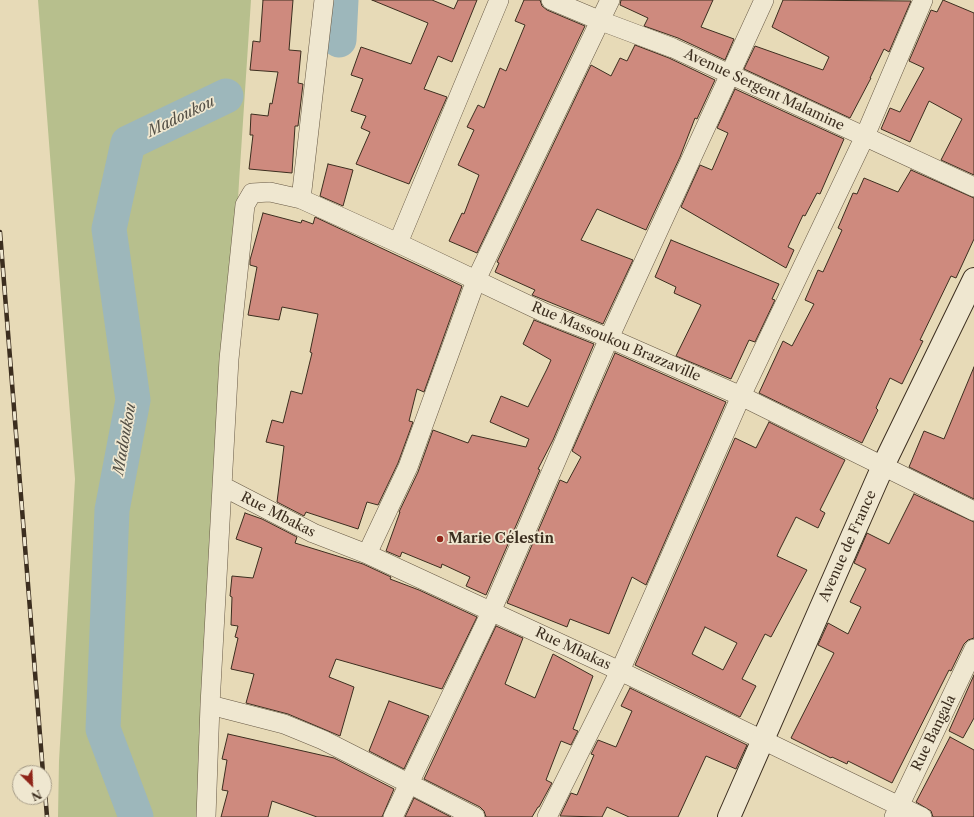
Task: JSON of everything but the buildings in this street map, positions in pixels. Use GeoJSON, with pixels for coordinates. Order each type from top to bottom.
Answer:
{"type":"FeatureCollection","features":[{"type":"Feature","properties":{"kind":"main road","name":"Avenue de France"},"geometry":{"type":"LineString","coordinates":[[730,817],[883,466],[974,279]]}},
{"type":"Feature","properties":{"kind":"street"},"geometry":{"type":"LineString","coordinates":[[301,199],[324,0]]}},
{"type":"Feature","properties":{"kind":"street"},"geometry":{"type":"LineString","coordinates":[[398,242],[499,0]]}},
{"type":"Feature","properties":{"kind":"street","name":"Avenue Sergent Malamine"},"geometry":{"type":"LineString","coordinates":[[551,0],[601,22],[673,48],[974,187]]}},
{"type":"Feature","properties":{"kind":"street"},"geometry":{"type":"LineString","coordinates":[[367,554],[408,467],[476,280],[601,22],[610,0]]}},
{"type":"Feature","properties":{"kind":"street"},"geometry":{"type":"LineString","coordinates":[[393,817],[491,612],[609,338],[764,0]]}},
{"type":"Feature","properties":{"kind":"street"},"geometry":{"type":"LineString","coordinates":[[547,817],[620,671],[741,396],[865,136],[924,0]]}},
{"type":"Feature","properties":{"kind":"street","name":"Rue Massoukou Brazzaville"},"geometry":{"type":"LineString","coordinates":[[222,486],[229,359],[245,205],[252,193],[266,192],[301,199],[398,242],[545,313],[609,338],[741,396],[974,512]]}},
{"type":"Feature","properties":{"kind":"street"},"geometry":{"type":"LineString","coordinates":[[206,817],[210,705],[222,486]]}},
{"type":"Feature","properties":{"kind":"street","name":"Rue Mbakas"},"geometry":{"type":"LineString","coordinates":[[222,486],[314,534],[367,554],[620,671],[763,740],[896,812],[922,817]]}},
{"type":"Feature","properties":{"kind":"street","name":"Rue Bangala"},"geometry":{"type":"LineString","coordinates":[[896,812],[974,649]]}},
{"type":"Feature","properties":{"kind":"street"},"geometry":{"type":"LineString","coordinates":[[210,705],[284,724],[323,740],[475,817]]}},
{"type":"Feature","properties":{"kind":"green space"},"geometry":{"type":"Polygon","coordinates":[[[38,0],[251,0],[239,182],[210,705],[206,817],[58,817],[59,761],[75,479],[38,0]]]}},
{"type":"Feature","properties":{"kind":"waterway","name":"Madoukou"},"geometry":{"type":"LineString","coordinates":[[339,40],[341,0]]}},
{"type":"Feature","properties":{"kind":"waterway","name":"Madoukou"},"geometry":{"type":"LineString","coordinates":[[136,817],[103,729],[112,510],[133,400],[109,229],[128,143],[226,96]]}},
{"type":"Feature","properties":{"kind":"railway"},"geometry":{"type":"LineString","coordinates":[[0,232],[42,765]]}},
{"type":"Feature","properties":{"kind":"railway"},"geometry":{"type":"LineString","coordinates":[[46,805],[47,817]]}},
{"type":"Feature","properties":{"kind":"place","name":"Marie Célestin"},"geometry":{"type":"Point","coordinates":[440,539]}}]}
